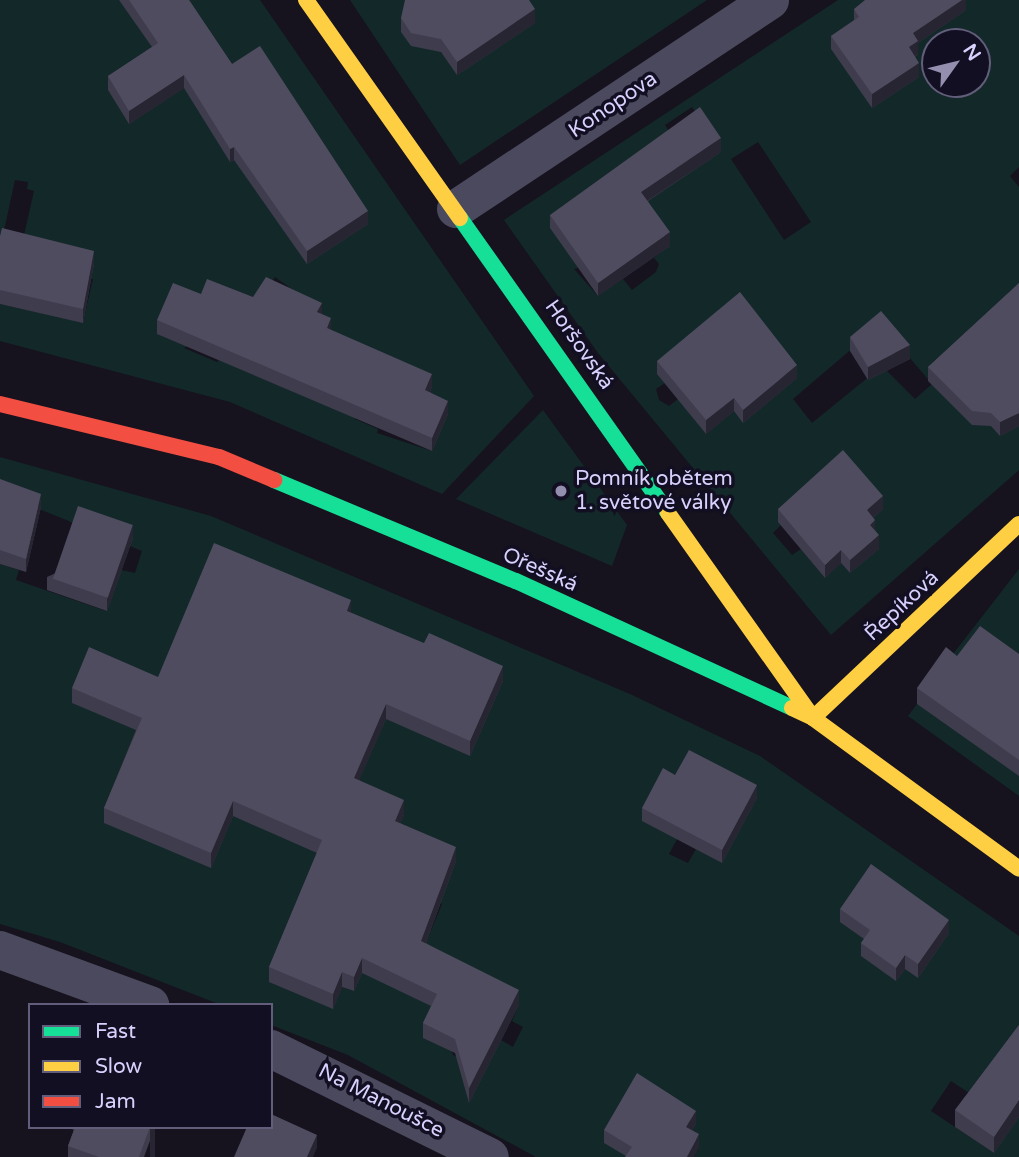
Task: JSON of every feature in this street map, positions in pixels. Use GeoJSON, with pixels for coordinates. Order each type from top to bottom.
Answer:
{"type":"FeatureCollection","features":[{"type":"Feature","properties":{"kind":"street","name":"Horšovská"},"geometry":{"type":"LineString","coordinates":[[306,0],[813,718]]}},
{"type":"Feature","properties":{"kind":"street","name":"Konopova"},"geometry":{"type":"LineString","coordinates":[[456,209],[770,0]]}},
{"type":"Feature","properties":{"kind":"street","name":"Ořešská"},"geometry":{"type":"LineString","coordinates":[[0,404],[219,457],[516,581],[813,718],[1019,869]]}},
{"type":"Feature","properties":{"kind":"street","name":"Řepíková"},"geometry":{"type":"LineString","coordinates":[[813,718],[1019,524]]}},
{"type":"Feature","properties":{"kind":"street"},"geometry":{"type":"LineString","coordinates":[[0,950],[145,1003]]}},
{"type":"Feature","properties":{"kind":"street","name":"Na Manoušce"},"geometry":{"type":"LineString","coordinates":[[273,1050],[490,1157]]}},
{"type":"Feature","properties":{"kind":"green space"},"geometry":{"type":"Polygon","coordinates":[[[0,0],[260,0],[534,396],[442,494],[230,402],[0,341],[0,304],[83,322],[93,279],[18,262],[34,191],[27,189],[28,182],[15,180],[0,249],[0,0]],[[184,88],[108,90],[130,123],[184,88]],[[275,277],[253,310],[184,348],[217,362],[293,290],[275,277]],[[378,363],[355,419],[378,429],[377,433],[432,451],[425,403],[432,387],[378,363]]]}},
{"type":"Feature","properties":{"kind":"green space"},"geometry":{"type":"Polygon","coordinates":[[[350,0],[707,0],[460,165],[350,0]]]}},
{"type":"Feature","properties":{"kind":"green space"},"geometry":{"type":"Polygon","coordinates":[[[838,0],[878,0],[898,23],[959,0],[1019,0],[1019,167],[1010,176],[1019,187],[1019,470],[831,635],[598,353],[504,220],[838,0]],[[692,107],[665,125],[694,170],[721,151],[692,107]],[[758,142],[731,159],[784,240],[811,222],[758,142]],[[670,245],[574,269],[598,296],[623,279],[632,290],[656,272],[659,264],[654,258],[670,245]],[[881,324],[793,399],[812,423],[882,366],[915,399],[932,384],[881,324]],[[665,383],[656,389],[659,400],[669,406],[678,399],[706,434],[734,411],[760,409],[665,383]],[[781,525],[773,533],[792,555],[801,549],[825,578],[841,563],[850,573],[878,549],[781,525]]]}},
{"type":"Feature","properties":{"kind":"green space"},"geometry":{"type":"Polygon","coordinates":[[[543,410],[627,525],[612,566],[456,499],[543,410]]]}},
{"type":"Feature","properties":{"kind":"green space"},"geometry":{"type":"Polygon","coordinates":[[[0,457],[211,516],[630,694],[760,756],[1019,936],[1019,1157],[694,1157],[699,1148],[627,1157],[536,1157],[348,1055],[273,1026],[273,1003],[216,1003],[60,942],[0,924],[0,564],[19,570],[16,580],[106,611],[121,570],[135,573],[142,551],[0,493],[0,457]],[[331,756],[387,883],[414,972],[442,904],[353,795],[331,756]],[[675,788],[677,839],[669,854],[688,863],[696,849],[722,863],[675,788]],[[298,913],[333,1008],[342,987],[354,991],[298,913]],[[519,1005],[437,1009],[453,1055],[485,1071],[501,1040],[513,1047],[523,1027],[512,1021],[519,1005]],[[951,1081],[931,1111],[994,1153],[1014,1123],[951,1081]]]}},
{"type":"Feature","properties":{"kind":"green space"},"geometry":{"type":"Polygon","coordinates":[[[1019,569],[1019,670],[957,672],[946,663],[1019,569]]]}},
{"type":"Feature","properties":{"kind":"green space"},"geometry":{"type":"Polygon","coordinates":[[[917,704],[1019,729],[1019,796],[908,716],[917,704]]]}},
{"type":"Feature","properties":{"kind":"building"},"geometry":{"type":"Polygon","coordinates":[[[129,0],[189,0],[232,64],[260,46],[368,211],[307,251],[234,147],[230,149],[184,75],[129,111],[108,76],[158,43],[129,0]]]}},
{"type":"Feature","properties":{"kind":"building"},"geometry":{"type":"Polygon","coordinates":[[[405,0],[529,0],[535,9],[457,62],[441,39],[411,33],[401,18],[405,0]]]}},
{"type":"Feature","properties":{"kind":"building"},"geometry":{"type":"Polygon","coordinates":[[[865,0],[962,0],[913,33],[918,41],[909,47],[919,63],[872,94],[831,36],[859,17],[854,9],[865,0]]]}},
{"type":"Feature","properties":{"kind":"building"},"geometry":{"type":"Polygon","coordinates":[[[700,107],[721,138],[641,192],[670,232],[598,283],[550,215],[700,107]]]}},
{"type":"Feature","properties":{"kind":"building"},"geometry":{"type":"Polygon","coordinates":[[[2,228],[94,251],[83,309],[0,290],[2,228]]]}},
{"type":"Feature","properties":{"kind":"building"},"geometry":{"type":"Polygon","coordinates":[[[266,277],[322,303],[317,312],[331,318],[327,328],[432,374],[425,390],[448,401],[432,438],[157,320],[173,283],[201,294],[207,279],[253,297],[266,277]]]}},
{"type":"Feature","properties":{"kind":"building"},"geometry":{"type":"Polygon","coordinates":[[[1019,283],[1019,413],[1000,422],[991,413],[972,411],[928,367],[1019,283]]]}},
{"type":"Feature","properties":{"kind":"building"},"geometry":{"type":"Polygon","coordinates":[[[740,292],[797,365],[743,410],[734,398],[706,420],[657,361],[740,292]]]}},
{"type":"Feature","properties":{"kind":"building"},"geometry":{"type":"Polygon","coordinates":[[[881,311],[910,345],[868,367],[850,337],[881,311]]]}},
{"type":"Feature","properties":{"kind":"building"},"geometry":{"type":"Polygon","coordinates":[[[843,450],[883,496],[867,510],[875,520],[870,525],[879,535],[850,560],[841,550],[825,565],[778,509],[843,450]]]}},
{"type":"Feature","properties":{"kind":"building"},"geometry":{"type":"Polygon","coordinates":[[[0,479],[41,494],[26,559],[0,550],[0,479]]]}},
{"type":"Feature","properties":{"kind":"building"},"geometry":{"type":"Polygon","coordinates":[[[78,506],[133,525],[108,598],[53,579],[78,506]]]}},
{"type":"Feature","properties":{"kind":"building"},"geometry":{"type":"Polygon","coordinates":[[[214,543],[351,600],[347,611],[424,643],[429,633],[503,666],[470,741],[386,704],[354,778],[404,800],[395,821],[456,847],[421,941],[519,990],[469,1088],[455,1039],[423,1023],[437,994],[362,958],[354,977],[342,972],[333,994],[269,967],[322,840],[233,801],[211,853],[104,808],[142,718],[72,688],[89,647],[158,677],[214,543]]]}},
{"type":"Feature","properties":{"kind":"building"},"geometry":{"type":"Polygon","coordinates":[[[980,626],[1019,654],[1019,760],[917,688],[946,647],[957,656],[980,626]]]}},
{"type":"Feature","properties":{"kind":"building"},"geometry":{"type":"Polygon","coordinates":[[[689,750],[757,785],[722,850],[642,808],[663,768],[675,775],[689,750]]]}},
{"type":"Feature","properties":{"kind":"building"},"geometry":{"type":"Polygon","coordinates":[[[871,864],[949,920],[918,964],[905,955],[896,968],[861,943],[870,930],[840,909],[871,864]]]}},
{"type":"Feature","properties":{"kind":"building"},"geometry":{"type":"Polygon","coordinates":[[[1019,1025],[1019,1100],[994,1137],[955,1110],[1019,1025]]]}},
{"type":"Feature","properties":{"kind":"building"},"geometry":{"type":"Polygon","coordinates":[[[637,1073],[696,1111],[686,1127],[699,1134],[687,1157],[625,1157],[632,1147],[604,1130],[637,1073]]]}},
{"type":"Feature","properties":{"kind":"building"},"geometry":{"type":"Polygon","coordinates":[[[273,1115],[317,1135],[307,1157],[234,1157],[246,1129],[273,1129],[273,1115]]]}},
{"type":"Feature","properties":{"kind":"building"},"geometry":{"type":"Polygon","coordinates":[[[74,1129],[149,1129],[139,1157],[99,1157],[68,1146],[74,1129]]]}},
{"type":"Feature","properties":{"kind":"traffic: fast"},"geometry":{"type":"LineString","coordinates":[[460,218],[668,513]]}},
{"type":"Feature","properties":{"kind":"traffic: fast"},"geometry":{"type":"LineString","coordinates":[[274,480],[516,581],[792,708]]}},
{"type":"Feature","properties":{"kind":"traffic: slow"},"geometry":{"type":"LineString","coordinates":[[306,0],[460,218]]}},
{"type":"Feature","properties":{"kind":"traffic: slow"},"geometry":{"type":"LineString","coordinates":[[668,513],[813,718],[1019,524]]}},
{"type":"Feature","properties":{"kind":"traffic: slow"},"geometry":{"type":"LineString","coordinates":[[792,708],[813,718],[1019,869]]}},
{"type":"Feature","properties":{"kind":"traffic: jam"},"geometry":{"type":"LineString","coordinates":[[0,404],[219,457],[274,480]]}},
{"type":"Feature","properties":{"kind":"place","name":"Pomník obětem 1. světové války"},"geometry":{"type":"Point","coordinates":[561,491]}}]}
